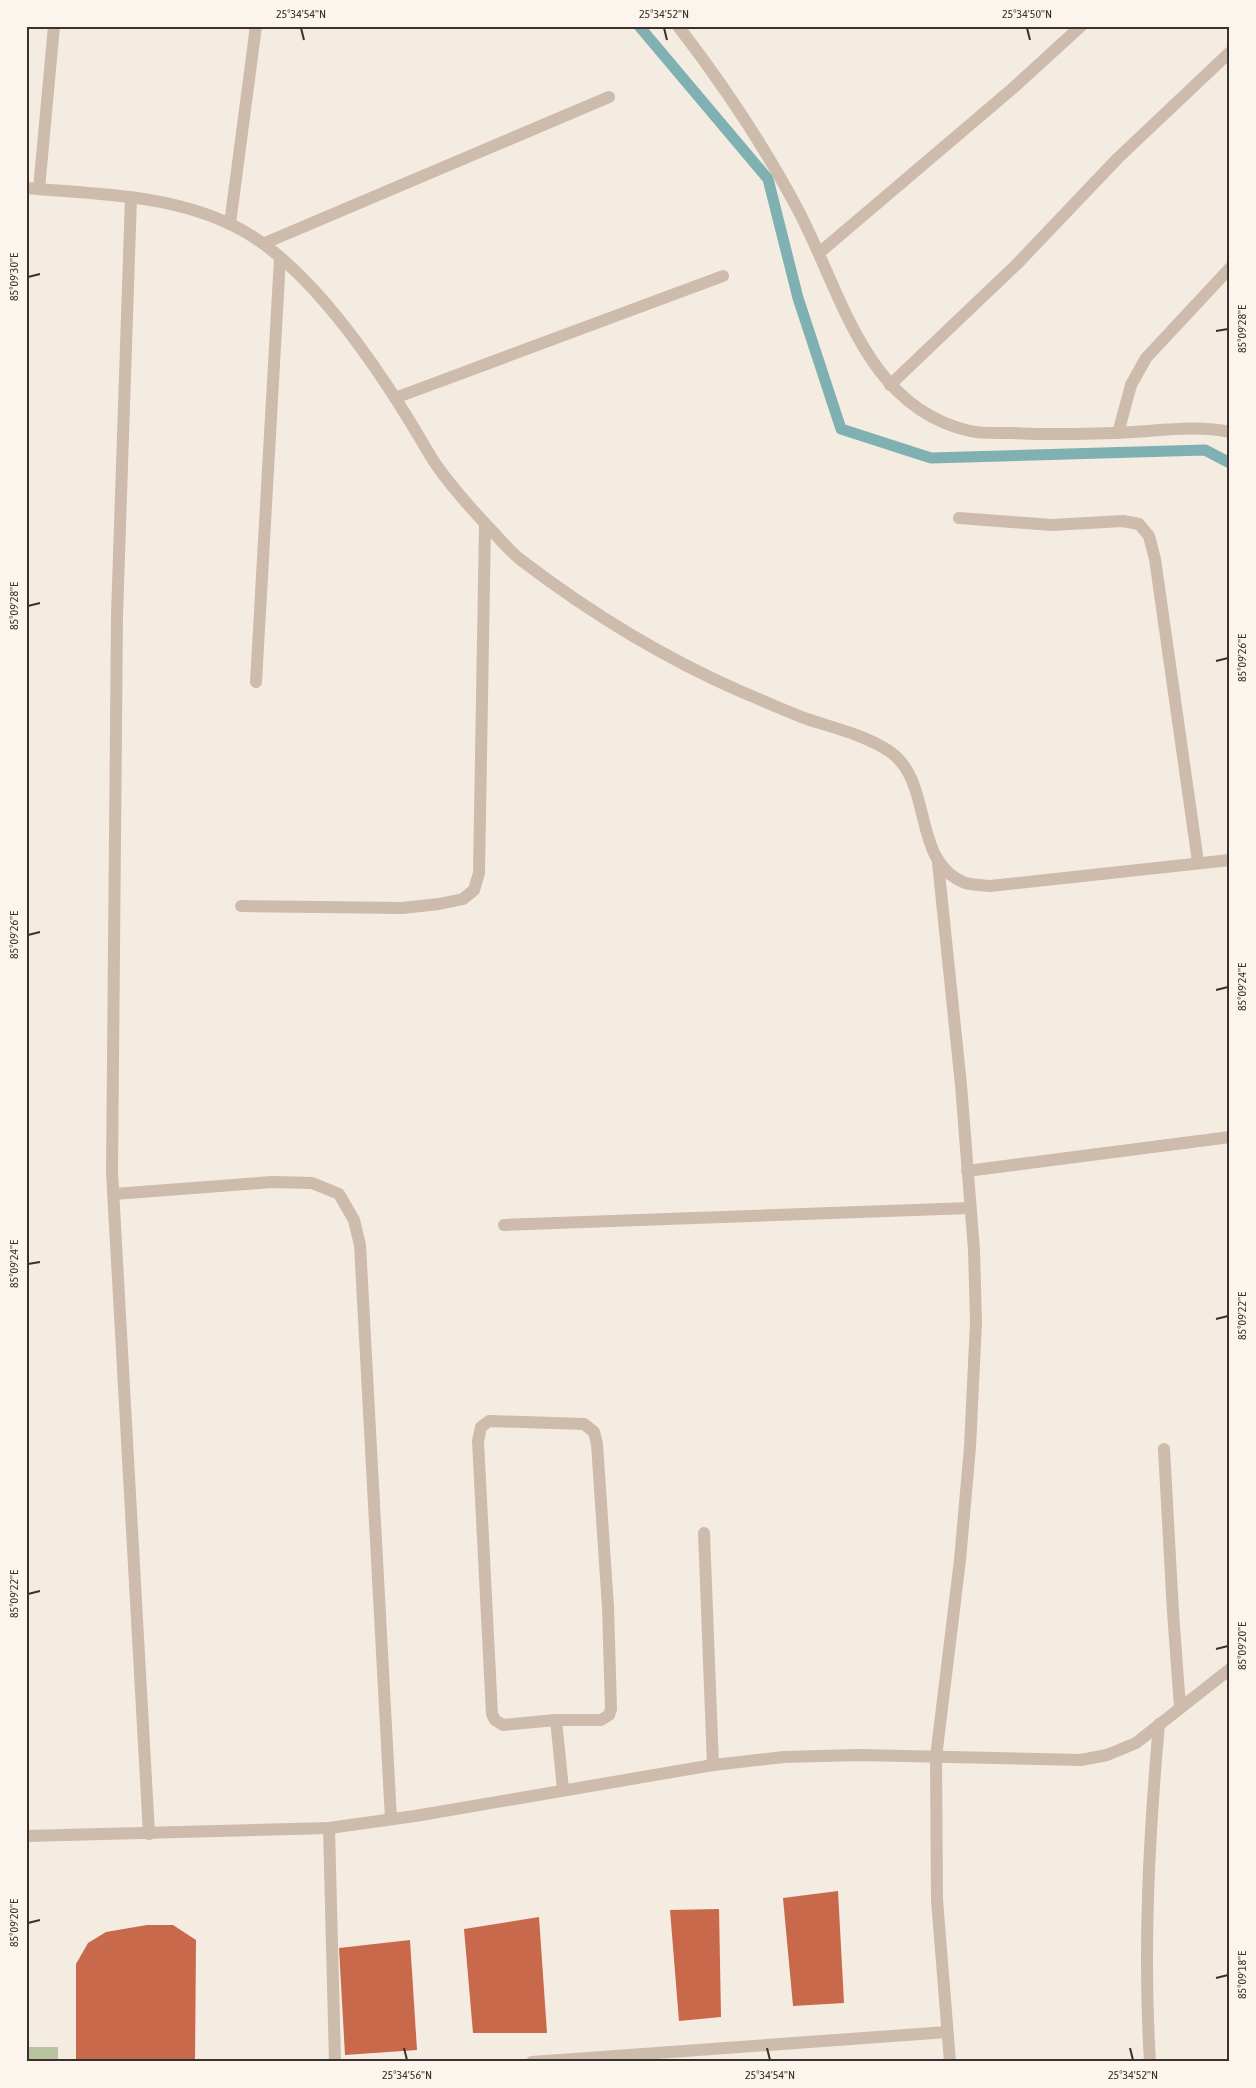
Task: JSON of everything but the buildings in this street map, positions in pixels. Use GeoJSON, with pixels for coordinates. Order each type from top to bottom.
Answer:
{"type":"FeatureCollection","features":[{"type":"Feature","properties":{"kind":"street"},"geometry":{"type":"LineString","coordinates":[[54,26],[32,189],[130,197],[188,209],[230,224],[265,243],[296,272],[340,320],[372,362],[437,466],[485,524],[516,557],[614,625],[729,687],[794,714],[866,739],[891,752],[907,771],[918,795],[929,838],[938,863],[960,1076],[974,1250],[976,1322],[970,1447],[960,1560],[936,1757],[937,1900],[950,2062]]}},
{"type":"Feature","properties":{"kind":"street"},"geometry":{"type":"LineString","coordinates":[[230,224],[256,26]]}},
{"type":"Feature","properties":{"kind":"street"},"geometry":{"type":"LineString","coordinates":[[678,26],[742,115],[797,208],[848,318],[870,360],[899,396],[931,418],[971,432],[1040,434],[1183,430],[1219,430],[1230,432]]}},
{"type":"Feature","properties":{"kind":"street"},"geometry":{"type":"LineString","coordinates":[[819,253],[1012,89],[1081,26]]}},
{"type":"Feature","properties":{"kind":"street"},"geometry":{"type":"LineString","coordinates":[[890,385],[1016,264],[1118,158],[1230,52]]}},
{"type":"Feature","properties":{"kind":"street"},"geometry":{"type":"LineString","coordinates":[[265,243],[609,97]]}},
{"type":"Feature","properties":{"kind":"street"},"geometry":{"type":"LineString","coordinates":[[130,197],[117,615],[113,1064],[114,1194],[149,1834]]}},
{"type":"Feature","properties":{"kind":"street"},"geometry":{"type":"LineString","coordinates":[[256,682],[280,258]]}},
{"type":"Feature","properties":{"kind":"street"},"geometry":{"type":"LineString","coordinates":[[1118,433],[1131,385],[1146,358],[1230,268]]}},
{"type":"Feature","properties":{"kind":"street"},"geometry":{"type":"LineString","coordinates":[[395,398],[723,276]]}},
{"type":"Feature","properties":{"kind":"street"},"geometry":{"type":"LineString","coordinates":[[959,518],[1052,525],[1123,521],[1140,524],[1149,536],[1155,559],[1198,862]]}},
{"type":"Feature","properties":{"kind":"street"},"geometry":{"type":"LineString","coordinates":[[241,906],[402,908],[439,904],[462,899],[474,890],[480,873],[485,524]]}},
{"type":"Feature","properties":{"kind":"street"},"geometry":{"type":"LineString","coordinates":[[938,863],[949,874],[967,884],[990,886],[1230,860]]}},
{"type":"Feature","properties":{"kind":"street"},"geometry":{"type":"LineString","coordinates":[[967,1171],[1230,1137]]}},
{"type":"Feature","properties":{"kind":"street"},"geometry":{"type":"LineString","coordinates":[[114,1194],[272,1182],[312,1183],[339,1194],[354,1220],[360,1246],[391,1819]]}},
{"type":"Feature","properties":{"kind":"street"},"geometry":{"type":"LineString","coordinates":[[504,1225],[970,1208]]}},
{"type":"Feature","properties":{"kind":"street"},"geometry":{"type":"LineString","coordinates":[[489,1421],[584,1424],[594,1432],[597,1444],[608,1607],[611,1709],[608,1715],[601,1720],[556,1720],[503,1725],[495,1720],[492,1714],[478,1441],[481,1427],[489,1421]]}},
{"type":"Feature","properties":{"kind":"street"},"geometry":{"type":"LineString","coordinates":[[1164,1449],[1180,1707]]}},
{"type":"Feature","properties":{"kind":"street"},"geometry":{"type":"LineString","coordinates":[[704,1533],[713,1765]]}},
{"type":"Feature","properties":{"kind":"street"},"geometry":{"type":"LineString","coordinates":[[26,1836],[329,1828],[713,1765],[794,1757],[859,1754],[1081,1760],[1107,1755],[1136,1743],[1230,1670]]}},
{"type":"Feature","properties":{"kind":"street"},"geometry":{"type":"LineString","coordinates":[[556,1720],[563,1789]]}},
{"type":"Feature","properties":{"kind":"street"},"geometry":{"type":"LineString","coordinates":[[1150,2062],[1147,2003],[1147,1910],[1151,1818],[1159,1724]]}},
{"type":"Feature","properties":{"kind":"street"},"geometry":{"type":"LineString","coordinates":[[329,1828],[335,2062]]}},
{"type":"Feature","properties":{"kind":"street"},"geometry":{"type":"LineString","coordinates":[[532,2062],[947,2032]]}},
{"type":"Feature","properties":{"kind":"green space"},"geometry":{"type":"Polygon","coordinates":[[[26,2047],[58,2047],[58,2062],[26,2062],[26,2047]]]}},
{"type":"Feature","properties":{"kind":"waterway"},"geometry":{"type":"LineString","coordinates":[[639,26],[768,179],[798,298],[841,429],[931,458],[1205,450],[1230,463]]}}]}
